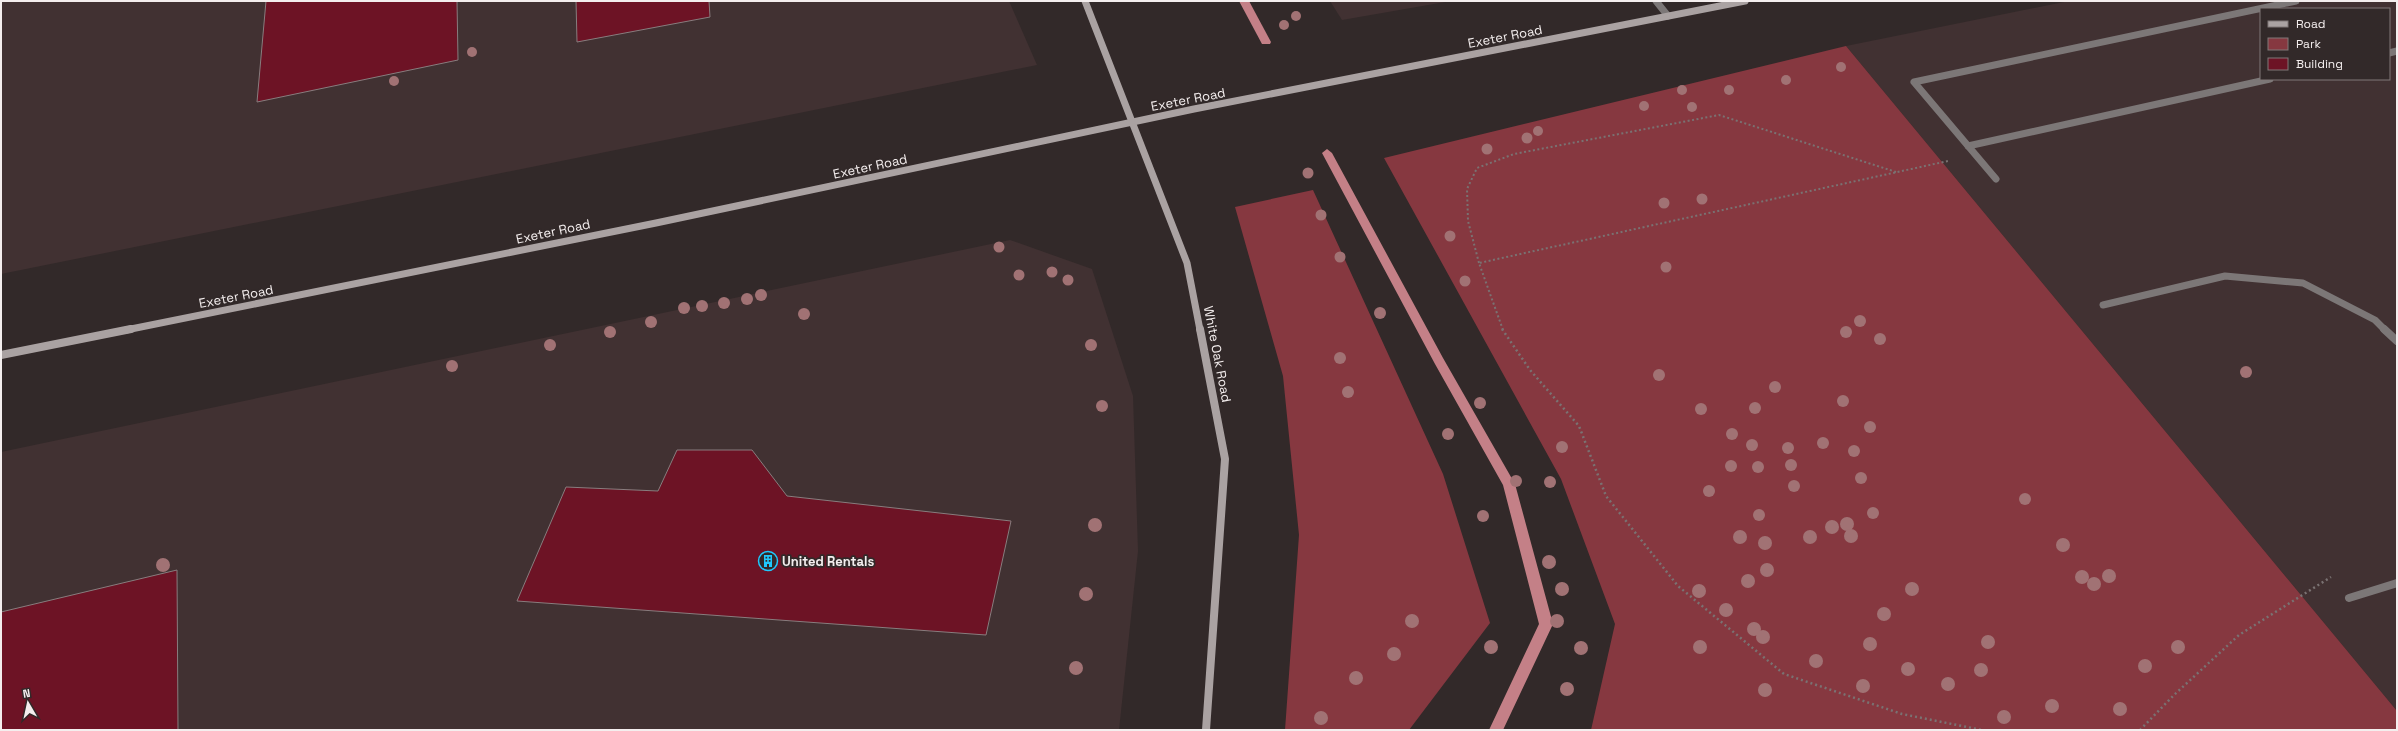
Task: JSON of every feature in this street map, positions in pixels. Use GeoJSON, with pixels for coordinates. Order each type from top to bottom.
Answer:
{"type":"FeatureCollection","features":[{"type":"Feature","properties":{"kind":"main road","name":"White Oak Road"},"geometry":{"type":"LineString","coordinates":[[1085,1],[1134,122],[1187,263],[1225,459],[1206,730]]}},
{"type":"Feature","properties":{"kind":"main road","name":"Exeter Road"},"geometry":{"type":"LineString","coordinates":[[1,355],[656,223],[1134,122],[1745,1]]}},
{"type":"Feature","properties":{"kind":"lane"},"geometry":{"type":"LineString","coordinates":[[1656,1],[1668,16]]}},
{"type":"Feature","properties":{"kind":"lane"},"geometry":{"type":"LineString","coordinates":[[2263,8],[2296,1]]}},
{"type":"Feature","properties":{"kind":"lane"},"geometry":{"type":"LineString","coordinates":[[1996,179],[1914,82],[2260,9]]}},
{"type":"Feature","properties":{"kind":"lane"},"geometry":{"type":"LineString","coordinates":[[1968,146],[2265,80]]}},
{"type":"Feature","properties":{"kind":"lane"},"geometry":{"type":"LineString","coordinates":[[2102,305],[2225,276],[2303,283],[2376,320],[2397,341]]}},
{"type":"Feature","properties":{"kind":"lane"},"geometry":{"type":"LineString","coordinates":[[2350,598],[2397,583]]}},
{"type":"Feature","properties":{"kind":"path"},"geometry":{"type":"LineString","coordinates":[[1898,172],[1719,115],[1514,154],[1477,168],[1467,189],[1468,221],[1479,263],[1500,326],[1530,370],[1579,426],[1606,496],[1678,586],[1784,674],[1902,714],[1982,730]]}},
{"type":"Feature","properties":{"kind":"path"},"geometry":{"type":"LineString","coordinates":[[1479,263],[1952,160]]}},
{"type":"Feature","properties":{"kind":"path"},"geometry":{"type":"LineString","coordinates":[[2140,730],[2174,695],[2239,636],[2332,577]]}},
{"type":"Feature","properties":{"kind":"shaded area"},"geometry":{"type":"Polygon","coordinates":[[[1,1],[1009,1],[1037,65],[1,274],[1,1]]]}},
{"type":"Feature","properties":{"kind":"shaded area"},"geometry":{"type":"Polygon","coordinates":[[[1330,1],[1451,1],[1342,20],[1330,1]]]}},
{"type":"Feature","properties":{"kind":"shaded area"},"geometry":{"type":"Polygon","coordinates":[[[2069,1],[2397,1],[2397,711],[1846,46],[2069,1]]]}},
{"type":"Feature","properties":{"kind":"shaded area"},"geometry":{"type":"Polygon","coordinates":[[[1010,240],[1092,269],[1133,396],[1138,551],[1119,730],[1,730],[1,452],[1010,240]]]}},
{"type":"Feature","properties":{"kind":"green space"},"geometry":{"type":"Polygon","coordinates":[[[1846,46],[2397,711],[2397,730],[1591,730],[1615,624],[1561,479],[1384,158],[1846,46]]]}},
{"type":"Feature","properties":{"kind":"green space"},"geometry":{"type":"Polygon","coordinates":[[[1313,190],[1443,474],[1490,623],[1409,730],[1285,730],[1299,535],[1283,376],[1235,207],[1313,190]]]}},
{"type":"Feature","properties":{"kind":"building"},"geometry":{"type":"Polygon","coordinates":[[[266,1],[457,1],[458,60],[257,102],[266,1]]]}},
{"type":"Feature","properties":{"kind":"building"},"geometry":{"type":"Polygon","coordinates":[[[576,1],[709,1],[710,17],[577,42],[576,1]]]}},
{"type":"Feature","properties":{"kind":"building","name":"United Rentals"},"geometry":{"type":"Polygon","coordinates":[[[677,450],[752,450],[787,496],[1011,521],[986,635],[517,601],[566,487],[658,491],[677,450]]]}},
{"type":"Feature","properties":{"kind":"building"},"geometry":{"type":"Polygon","coordinates":[[[177,570],[178,730],[1,730],[1,612],[177,570]]]}},
{"type":"Feature","properties":{"kind":"waterway"},"geometry":{"type":"LineString","coordinates":[[1244,1],[1266,42]]}},
{"type":"Feature","properties":{"kind":"waterway"},"geometry":{"type":"LineString","coordinates":[[1327,153],[1439,361],[1509,484],[1546,624],[1496,730]]}},
{"type":"Feature","properties":{"kind":"place","name":"United Rentals"},"geometry":{"type":"Point","coordinates":[768,561]}}]}
